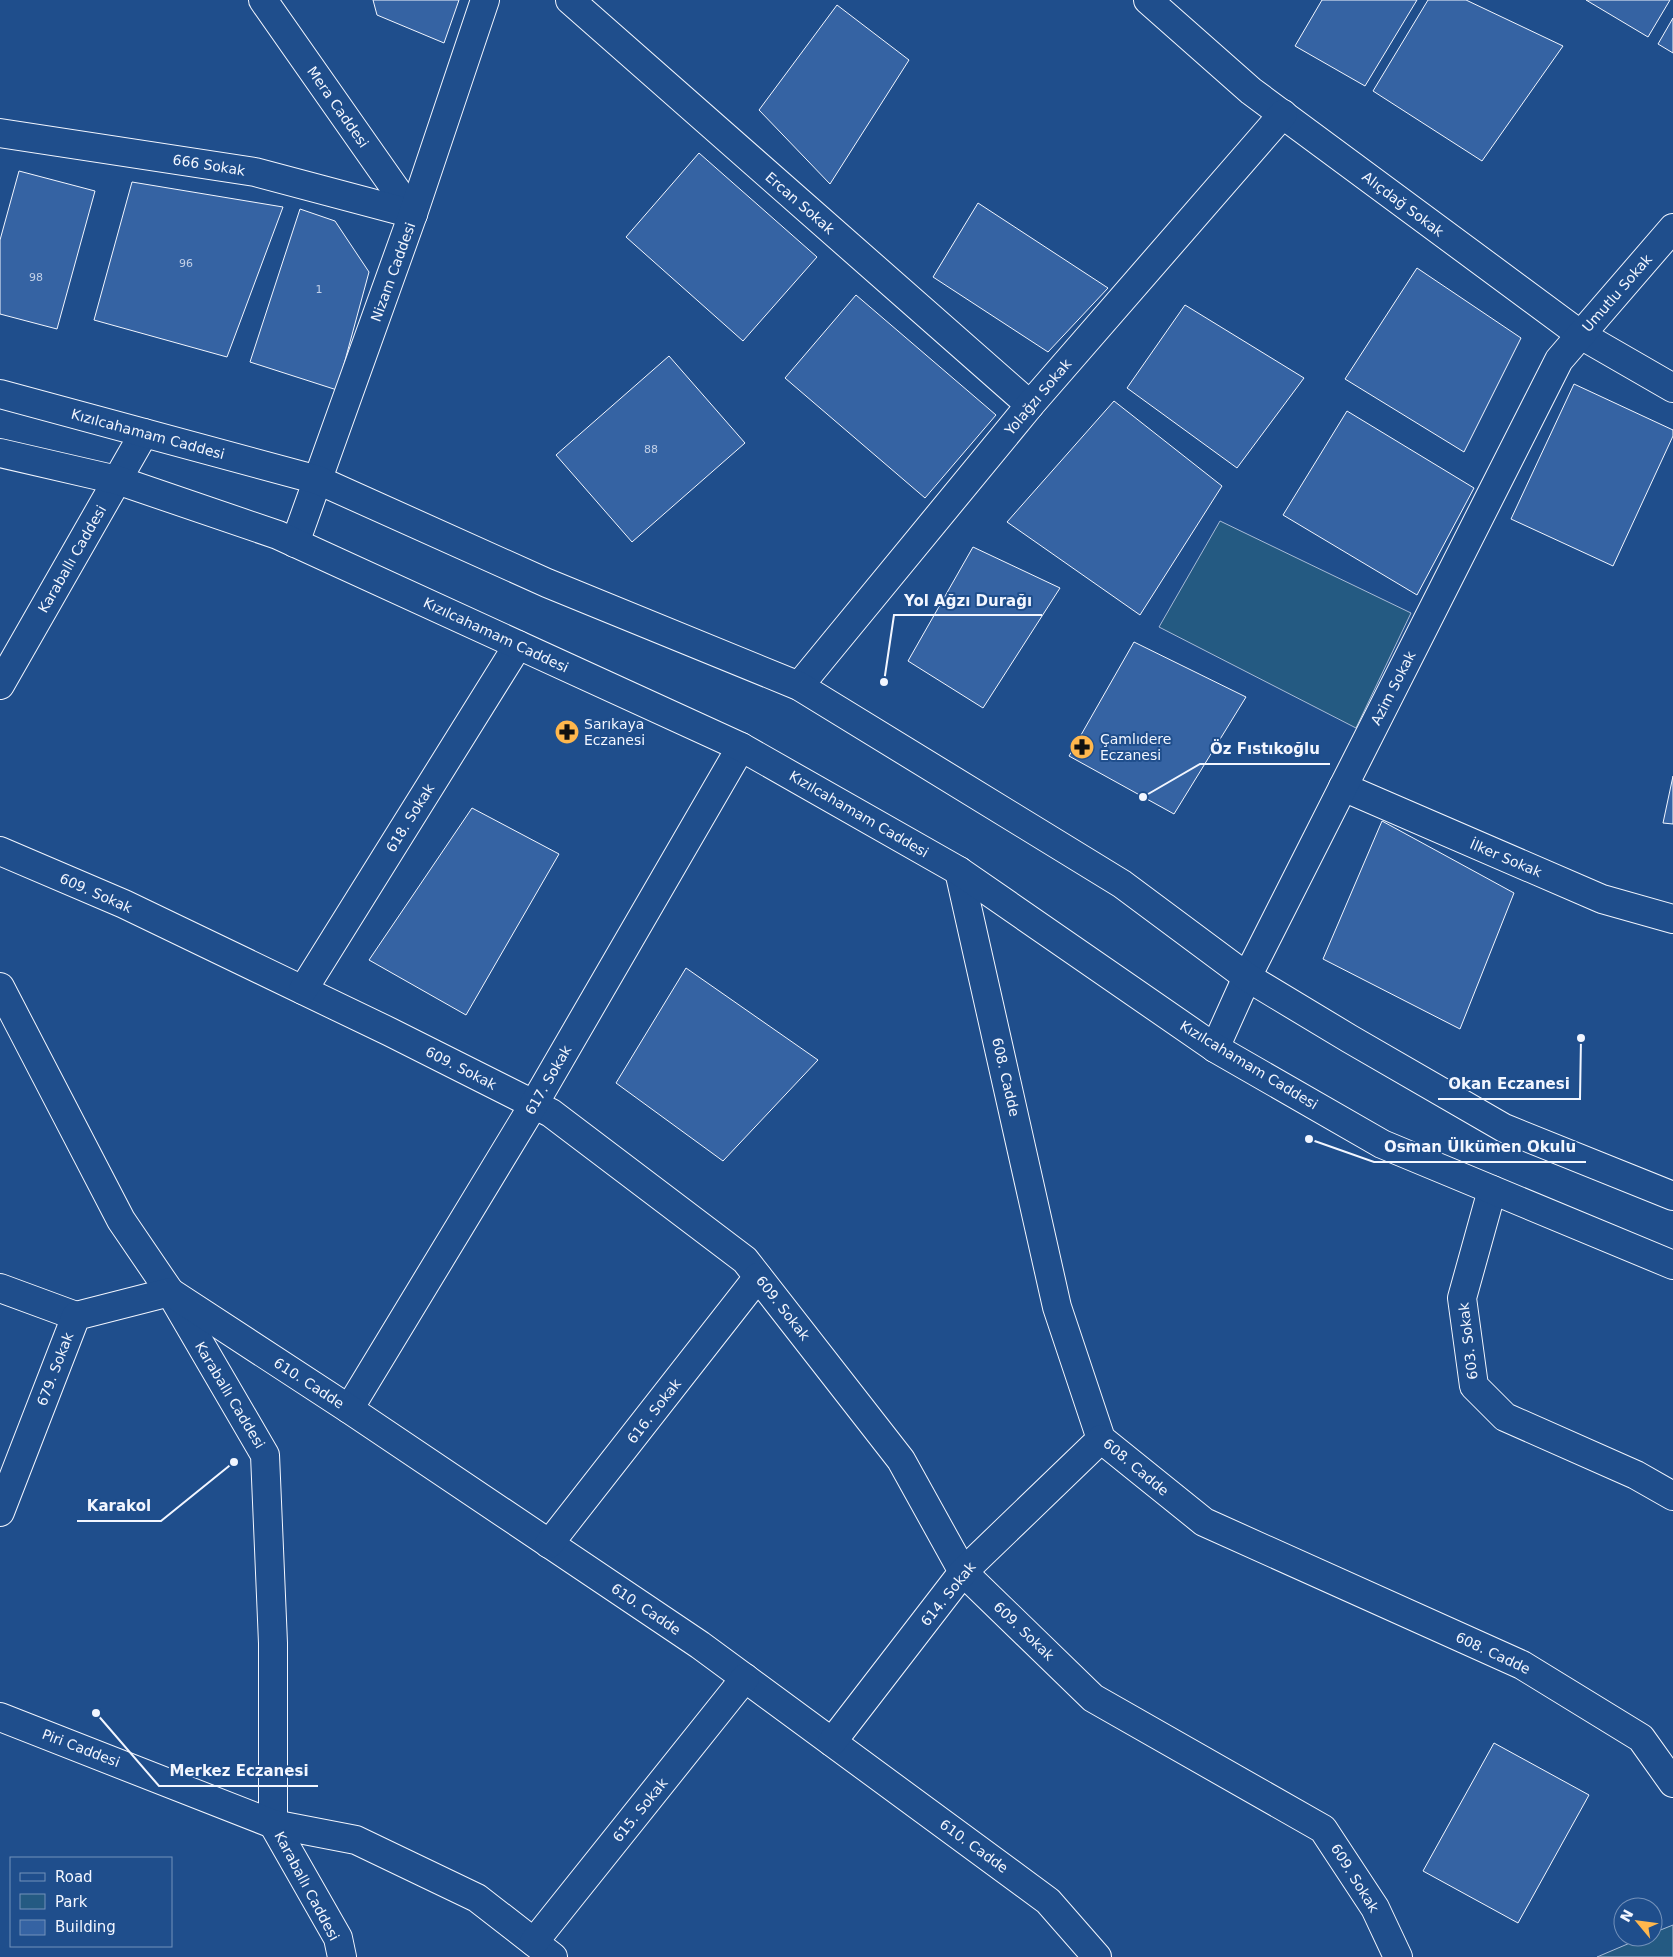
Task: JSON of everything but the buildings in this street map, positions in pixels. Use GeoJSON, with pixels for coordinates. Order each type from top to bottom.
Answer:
{"type":"FeatureCollection","features":[{"type":"Feature","properties":{"kind":"street","name":"Mera Caddesi"},"geometry":{"type":"LineString","coordinates":[[263,0],[413,214]]}},
{"type":"Feature","properties":{"kind":"street","name":"Nizam Caddesi"},"geometry":{"type":"LineString","coordinates":[[295,543],[413,214],[485,0]]}},
{"type":"Feature","properties":{"kind":"street","name":"Ercan Sokak"},"geometry":{"type":"LineString","coordinates":[[570,0],[1030,406]]}},
{"type":"Feature","properties":{"kind":"street","name":"Alıçdağ Sokak"},"geometry":{"type":"LineString","coordinates":[[1148,0],[1251,91],[1581,335],[1673,388]]}},
{"type":"Feature","properties":{"kind":"street","name":"Yolağzı Sokak"},"geometry":{"type":"LineString","coordinates":[[800,686],[1030,406],[1283,114]]}},
{"type":"Feature","properties":{"kind":"street","name":"666 Sokak"},"geometry":{"type":"LineString","coordinates":[[0,133],[255,172],[413,214]]}},
{"type":"Feature","properties":{"kind":"street","name":"Umutlu Sokak"},"geometry":{"type":"LineString","coordinates":[[1581,335],[1673,228]]}},
{"type":"Feature","properties":{"kind":"street","name":"Azim Sokak"},"geometry":{"type":"LineString","coordinates":[[1215,1048],[1247,977],[1559,360],[1581,335]]}},
{"type":"Feature","properties":{"kind":"street","name":"Kızılcahamam Caddesi"},"geometry":{"type":"LineString","coordinates":[[0,394],[318,480],[547,583],[800,686],[1122,884],[1247,977],[1504,1128],[1673,1196]]}},
{"type":"Feature","properties":{"kind":"street","name":"Karaballı Caddesi"},"geometry":{"type":"LineString","coordinates":[[0,685],[144,433]]}},
{"type":"Feature","properties":{"kind":"street","name":"Kızılcahamam Caddesi"},"geometry":{"type":"LineString","coordinates":[[0,453],[117,480],[295,543],[741,747],[959,870],[1215,1048],[1382,1144],[1673,1265]]}},
{"type":"Feature","properties":{"kind":"street","name":"618. Sokak"},"geometry":{"type":"LineString","coordinates":[[303,990],[518,645]]}},
{"type":"Feature","properties":{"kind":"street","name":"617. Sokak"},"geometry":{"type":"LineString","coordinates":[[349,1409],[534,1104],[741,747]]}},
{"type":"Feature","properties":{"kind":"street","name":"İlker Sokak"},"geometry":{"type":"LineString","coordinates":[[1343,787],[1602,899],[1673,919]]}},
{"type":"Feature","properties":{"kind":"street","name":"609. Sokak"},"geometry":{"type":"LineString","coordinates":[[0,850],[124,904],[551,1113],[745,1260],[901,1460],[963,1572],[1093,1698],[1323,1829],[1375,1908],[1398,1957]]}},
{"type":"Feature","properties":{"kind":"street","name":"608. Cadde"},"geometry":{"type":"LineString","coordinates":[[959,870],[1057,1307],[1101,1439],[1204,1522],[1530,1670],[1642,1738],[1673,1783]]}},
{"type":"Feature","properties":{"kind":"street","name":"Karaballı Caddesi"},"geometry":{"type":"LineString","coordinates":[[2,994],[121,1220],[170,1292],[266,1455],[273,1643],[273,1824],[338,1938],[342,1957]]}},
{"type":"Feature","properties":{"kind":"street","name":"603. Sokak"},"geometry":{"type":"LineString","coordinates":[[1492,1190],[1462,1298],[1474,1386],[1505,1417],[1636,1475],[1673,1496]]}},
{"type":"Feature","properties":{"kind":"street","name":"616. Sokak"},"geometry":{"type":"LineString","coordinates":[[549,1544],[758,1277]]}},
{"type":"Feature","properties":{"kind":"street"},"geometry":{"type":"LineString","coordinates":[[0,1288],[76,1316]]}},
{"type":"Feature","properties":{"kind":"street","name":"679. Sokak"},"geometry":{"type":"LineString","coordinates":[[0,1512],[76,1316],[170,1292]]}},
{"type":"Feature","properties":{"kind":"street","name":"610. Cadde"},"geometry":{"type":"LineString","coordinates":[[170,1292],[349,1409],[700,1645],[1048,1900],[1097,1957]]}},
{"type":"Feature","properties":{"kind":"street","name":"614. Sokak"},"geometry":{"type":"LineString","coordinates":[[832,1742],[963,1572],[1101,1439]]}},
{"type":"Feature","properties":{"kind":"street","name":"615. Sokak"},"geometry":{"type":"LineString","coordinates":[[544,1950],[745,1678]]}},
{"type":"Feature","properties":{"kind":"street","name":"Piri Caddesi"},"geometry":{"type":"LineString","coordinates":[[0,1717],[273,1824],[356,1840],[477,1898],[544,1950]]}},
{"type":"Feature","properties":{"kind":"green space"},"geometry":{"type":"Polygon","coordinates":[[[1220,521],[1411,613],[1356,728],[1159,627],[1220,521]]]}},
{"type":"Feature","properties":{"kind":"green space"},"geometry":{"type":"Polygon","coordinates":[[[1673,1925],[1673,1957],[1597,1957],[1620,1947],[1663,1947],[1663,1929],[1673,1925]]]}},
{"type":"Feature","properties":{"kind":"place","name":"Yol Ağzı Durağı"},"geometry":{"type":"Point","coordinates":[884,682]}},
{"type":"Feature","properties":{"kind":"place","name":"Sarıkaya Eczanesi"},"geometry":{"type":"Point","coordinates":[567,732]}},
{"type":"Feature","properties":{"kind":"place","name":"Çamlıdere Eczanesi"},"geometry":{"type":"Point","coordinates":[1082,747]}},
{"type":"Feature","properties":{"kind":"place","name":"Öz Fıstıkoğlu"},"geometry":{"type":"Point","coordinates":[1143,797]}},
{"type":"Feature","properties":{"kind":"place","name":"Okan Eczanesi"},"geometry":{"type":"Point","coordinates":[1581,1038]}},
{"type":"Feature","properties":{"kind":"place","name":"Osman Ülkümen Okulu"},"geometry":{"type":"Point","coordinates":[1309,1139]}},
{"type":"Feature","properties":{"kind":"place","name":"Karakol"},"geometry":{"type":"Point","coordinates":[234,1462]}},
{"type":"Feature","properties":{"kind":"place","name":"Merkez Eczanesi"},"geometry":{"type":"Point","coordinates":[96,1713]}}]}
